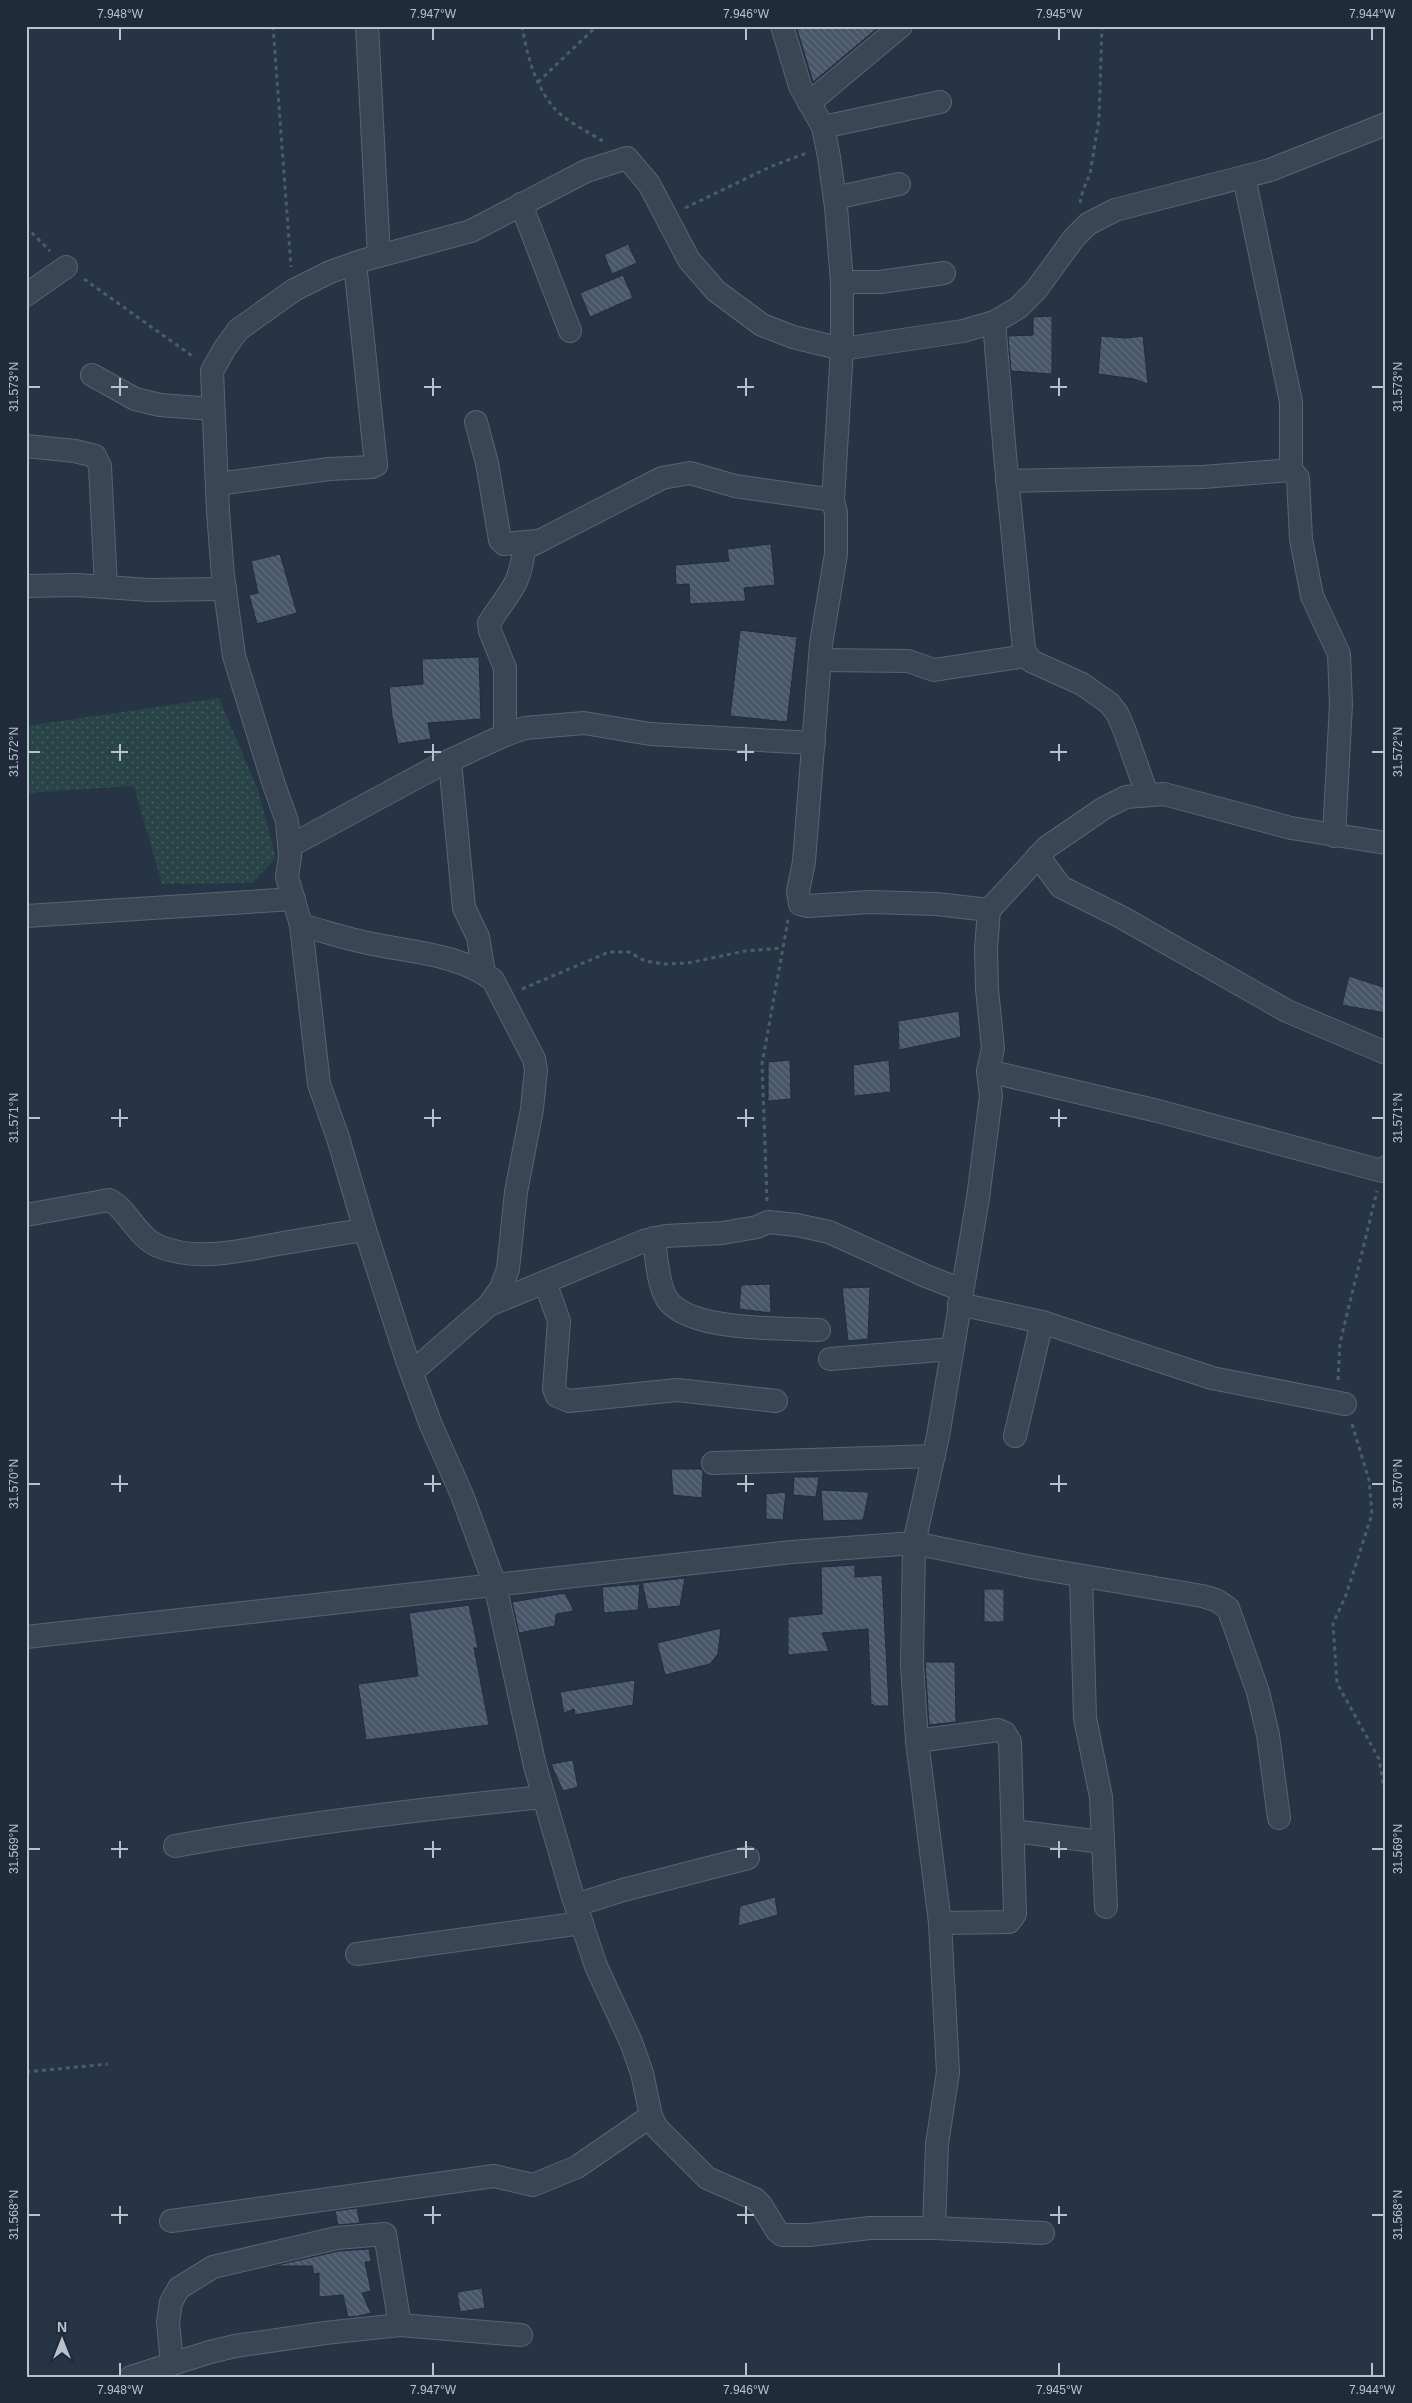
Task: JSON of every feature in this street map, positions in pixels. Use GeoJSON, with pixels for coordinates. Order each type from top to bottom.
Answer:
{"type":"FeatureCollection","features":[{"type":"Feature","properties":{"kind":"street"},"geometry":{"type":"LineString","coordinates":[[367,26],[379,256]]}},
{"type":"Feature","properties":{"kind":"street"},"geometry":{"type":"LineString","coordinates":[[782,26],[800,86],[825,136],[835,198],[842,282],[842,349],[832,500],[836,513],[836,554],[820,660],[804,862],[798,898],[800,904],[808,906],[870,902],[936,904],[989,910]]}},
{"type":"Feature","properties":{"kind":"street"},"geometry":{"type":"LineString","coordinates":[[809,103],[901,26]]}},
{"type":"Feature","properties":{"kind":"street"},"geometry":{"type":"LineString","coordinates":[[825,136],[940,102]]}},
{"type":"Feature","properties":{"kind":"street"},"geometry":{"type":"LineString","coordinates":[[1043,2233],[934,2228],[870,2228],[809,2235],[782,2235],[755,2199],[707,2178],[663,2136],[651,2116],[642,2073],[631,2042],[596,1966],[534,1766],[495,1585],[462,1495],[431,1425],[412,1372],[319,1084],[301,925],[287,878],[290,846],[287,821],[234,656],[225,589],[212,371],[238,330],[294,290],[355,262],[471,232],[586,171],[627,158],[649,184],[689,260],[716,291],[762,325],[793,337],[842,349],[963,331],[994,322],[1018,308],[1036,290],[1084,227],[1115,210],[1270,170],[1386,124]]}},
{"type":"Feature","properties":{"kind":"street"},"geometry":{"type":"LineString","coordinates":[[1244,177],[1291,402],[1291,470],[1298,478],[1300,538],[1312,596],[1339,654],[1341,704],[1334,836]]}},
{"type":"Feature","properties":{"kind":"street"},"geometry":{"type":"LineString","coordinates":[[835,198],[899,184]]}},
{"type":"Feature","properties":{"kind":"street"},"geometry":{"type":"LineString","coordinates":[[521,204],[570,330]]}},
{"type":"Feature","properties":{"kind":"street"},"geometry":{"type":"LineString","coordinates":[[218,484],[329,469],[372,467],[376,465],[355,262]]}},
{"type":"Feature","properties":{"kind":"street"},"geometry":{"type":"LineString","coordinates":[[26,295],[66,267]]}},
{"type":"Feature","properties":{"kind":"street"},"geometry":{"type":"LineString","coordinates":[[842,282],[880,282],[944,273]]}},
{"type":"Feature","properties":{"kind":"street"},"geometry":{"type":"LineString","coordinates":[[994,322],[1007,481],[1026,656],[1031,661],[1082,684],[1109,703],[1117,713],[1124,729],[1146,794]]}},
{"type":"Feature","properties":{"kind":"street"},"geometry":{"type":"LineString","coordinates":[[92,376],[135,398],[160,405],[213,409]]}},
{"type":"Feature","properties":{"kind":"street"},"geometry":{"type":"LineString","coordinates":[[476,422],[487,462],[500,540],[504,544],[537,541]]}},
{"type":"Feature","properties":{"kind":"street"},"geometry":{"type":"LineString","coordinates":[[26,446],[75,451],[95,456],[100,466],[106,587]]}},
{"type":"Feature","properties":{"kind":"street"},"geometry":{"type":"LineString","coordinates":[[1007,481],[1202,477],[1291,470]]}},
{"type":"Feature","properties":{"kind":"street"},"geometry":{"type":"LineString","coordinates":[[504,734],[506,668],[490,631],[490,623],[512,593],[522,567],[524,549],[662,478],[690,474],[735,486],[832,500]]}},
{"type":"Feature","properties":{"kind":"street"},"geometry":{"type":"LineString","coordinates":[[26,586],[106,587],[149,590],[225,589]]}},
{"type":"Feature","properties":{"kind":"street"},"geometry":{"type":"LineString","coordinates":[[820,660],[908,661],[934,670],[1026,656]]}},
{"type":"Feature","properties":{"kind":"street"},"geometry":{"type":"LineString","coordinates":[[290,846],[355,809],[504,734],[537,726],[584,723],[650,734],[814,743]]}},
{"type":"Feature","properties":{"kind":"street"},"geometry":{"type":"LineString","coordinates":[[450,761],[464,908],[478,937],[484,972]]}},
{"type":"Feature","properties":{"kind":"street"},"geometry":{"type":"LineString","coordinates":[[934,2228],[937,2144],[948,2072],[940,1924],[917,1741],[912,1665],[914,1543],[934,1456],[978,1198],[991,1096],[988,1071],[993,1048],[986,948],[989,910],[1047,847],[1104,808],[1126,797],[1164,794],[1291,828],[1386,843]]}},
{"type":"Feature","properties":{"kind":"street"},"geometry":{"type":"LineString","coordinates":[[1038,856],[1061,887],[1120,917],[1287,1010],[1386,1053]]}},
{"type":"Feature","properties":{"kind":"street"},"geometry":{"type":"LineString","coordinates":[[26,916],[294,899]]}},
{"type":"Feature","properties":{"kind":"street"},"geometry":{"type":"LineString","coordinates":[[301,925],[366,943],[443,958],[484,972],[493,980],[503,997],[534,1059],[536,1079],[516,1192],[508,1269],[501,1288],[490,1305],[412,1372]]}},
{"type":"Feature","properties":{"kind":"street"},"geometry":{"type":"LineString","coordinates":[[988,1071],[1158,1111],[1384,1169]]}},
{"type":"Feature","properties":{"kind":"street"},"geometry":{"type":"LineString","coordinates":[[26,1215],[108,1200],[115,1204],[136,1230],[156,1245],[178,1253],[212,1255],[365,1230]]}},
{"type":"Feature","properties":{"kind":"street"},"geometry":{"type":"LineString","coordinates":[[490,1305],[654,1238],[723,1233],[757,1227],[768,1222],[797,1225],[829,1232],[926,1276],[960,1297],[1212,1378],[1345,1404]]}},
{"type":"Feature","properties":{"kind":"street"},"geometry":{"type":"LineString","coordinates":[[654,1238],[662,1287],[670,1304],[689,1316],[723,1325],[819,1330]]}},
{"type":"Feature","properties":{"kind":"street"},"geometry":{"type":"LineString","coordinates":[[545,1282],[559,1321],[554,1389],[557,1396],[569,1401],[677,1390],[776,1401]]}},
{"type":"Feature","properties":{"kind":"street"},"geometry":{"type":"LineString","coordinates":[[1015,1436],[1042,1322]]}},
{"type":"Feature","properties":{"kind":"street"},"geometry":{"type":"LineString","coordinates":[[830,1359],[952,1349]]}},
{"type":"Feature","properties":{"kind":"street"},"geometry":{"type":"LineString","coordinates":[[713,1463],[934,1456]]}},
{"type":"Feature","properties":{"kind":"street"},"geometry":{"type":"LineString","coordinates":[[26,1637],[792,1552],[914,1543],[983,1558],[1202,1596],[1216,1600],[1228,1608],[1263,1711],[1279,1818]]}},
{"type":"Feature","properties":{"kind":"street"},"geometry":{"type":"LineString","coordinates":[[1081,1576],[1085,1718],[1101,1797],[1106,1907]]}},
{"type":"Feature","properties":{"kind":"street"},"geometry":{"type":"LineString","coordinates":[[917,1741],[998,1730],[1005,1733],[1010,1742],[1015,1914],[1009,1922],[940,1924]]}},
{"type":"Feature","properties":{"kind":"street"},"geometry":{"type":"LineString","coordinates":[[175,1846],[277,1828],[431,1808],[544,1797]]}},
{"type":"Feature","properties":{"kind":"street"},"geometry":{"type":"LineString","coordinates":[[1013,1831],[1102,1842]]}},
{"type":"Feature","properties":{"kind":"street"},"geometry":{"type":"LineString","coordinates":[[357,1954],[579,1914],[632,1888],[748,1858]]}},
{"type":"Feature","properties":{"kind":"street"},"geometry":{"type":"LineString","coordinates":[[171,2222],[494,2176],[533,2185],[577,2167],[651,2116]]}},
{"type":"Feature","properties":{"kind":"street"},"geometry":{"type":"LineString","coordinates":[[172,2364],[168,2322],[170,2302],[179,2288],[213,2267],[337,2238],[385,2234],[400,2325]]}},
{"type":"Feature","properties":{"kind":"street"},"geometry":{"type":"LineString","coordinates":[[131,2377],[235,2346],[306,2335],[400,2325],[521,2335]]}},
{"type":"Feature","properties":{"kind":"path"},"geometry":{"type":"LineString","coordinates":[[274,26],[294,290]]}},
{"type":"Feature","properties":{"kind":"path"},"geometry":{"type":"LineString","coordinates":[[522,26],[528,56],[538,82],[556,110],[627,158]]}},
{"type":"Feature","properties":{"kind":"path"},"geometry":{"type":"LineString","coordinates":[[538,82],[598,26]]}},
{"type":"Feature","properties":{"kind":"path"},"geometry":{"type":"LineString","coordinates":[[1084,227],[1080,206],[1083,190],[1090,174],[1099,119],[1102,26]]}},
{"type":"Feature","properties":{"kind":"path"},"geometry":{"type":"LineString","coordinates":[[667,218],[772,166],[825,136]]}},
{"type":"Feature","properties":{"kind":"path"},"geometry":{"type":"LineString","coordinates":[[26,227],[66,267],[164,334],[212,371]]}},
{"type":"Feature","properties":{"kind":"path"},"geometry":{"type":"LineString","coordinates":[[768,1222],[762,1064],[782,948],[789,916],[798,898]]}},
{"type":"Feature","properties":{"kind":"path"},"geometry":{"type":"LineString","coordinates":[[503,997],[609,952],[629,952],[645,961],[665,964],[688,963],[745,951],[782,948]]}},
{"type":"Feature","properties":{"kind":"path"},"geometry":{"type":"LineString","coordinates":[[1384,1169],[1340,1342],[1338,1379],[1369,1480],[1372,1514],[1346,1595],[1333,1624],[1337,1682],[1379,1759],[1386,1799]]}},
{"type":"Feature","properties":{"kind":"path"},"geometry":{"type":"LineString","coordinates":[[26,2072],[108,2064]]}},
{"type":"Feature","properties":{"kind":"green space"},"geometry":{"type":"Polygon","coordinates":[[[219,698],[258,790],[276,858],[252,883],[162,884],[134,786],[26,793],[26,726],[219,698]]]}},
{"type":"Feature","properties":{"kind":"building"},"geometry":{"type":"Polygon","coordinates":[[[796,26],[880,26],[813,82],[796,26]]]}},
{"type":"Feature","properties":{"kind":"building"},"geometry":{"type":"Polygon","coordinates":[[[628,244],[637,263],[612,274],[604,255],[628,244]]]}},
{"type":"Feature","properties":{"kind":"building"},"geometry":{"type":"Polygon","coordinates":[[[623,275],[633,298],[590,317],[580,293],[623,275]]]}},
{"type":"Feature","properties":{"kind":"building"},"geometry":{"type":"Polygon","coordinates":[[[1052,316],[1052,374],[1011,371],[1008,336],[1033,335],[1033,317],[1052,316]]]}},
{"type":"Feature","properties":{"kind":"building"},"geometry":{"type":"Polygon","coordinates":[[[1101,336],[1126,338],[1143,336],[1148,384],[1134,379],[1098,374],[1101,336]]]}},
{"type":"Feature","properties":{"kind":"building"},"geometry":{"type":"Polygon","coordinates":[[[771,544],[775,585],[744,588],[746,601],[690,604],[689,584],[676,585],[675,565],[729,561],[727,549],[771,544]]]}},
{"type":"Feature","properties":{"kind":"building"},"geometry":{"type":"Polygon","coordinates":[[[280,554],[297,613],[257,624],[249,595],[258,593],[251,561],[280,554]]]}},
{"type":"Feature","properties":{"kind":"building"},"geometry":{"type":"Polygon","coordinates":[[[740,630],[797,637],[787,722],[730,716],[740,630]]]}},
{"type":"Feature","properties":{"kind":"building"},"geometry":{"type":"Polygon","coordinates":[[[479,657],[481,719],[428,723],[431,739],[398,744],[392,716],[389,687],[423,684],[422,659],[479,657]]]}},
{"type":"Feature","properties":{"kind":"building"},"geometry":{"type":"Polygon","coordinates":[[[1349,976],[1386,988],[1386,1013],[1342,1005],[1349,976]]]}},
{"type":"Feature","properties":{"kind":"building"},"geometry":{"type":"Polygon","coordinates":[[[959,1011],[961,1037],[899,1050],[898,1021],[959,1011]]]}},
{"type":"Feature","properties":{"kind":"building"},"geometry":{"type":"Polygon","coordinates":[[[790,1060],[791,1099],[768,1101],[768,1062],[790,1060]]]}},
{"type":"Feature","properties":{"kind":"building"},"geometry":{"type":"Polygon","coordinates":[[[889,1060],[891,1092],[854,1096],[853,1065],[889,1060]]]}},
{"type":"Feature","properties":{"kind":"building"},"geometry":{"type":"Polygon","coordinates":[[[770,1284],[771,1313],[739,1309],[741,1285],[770,1284]]]}},
{"type":"Feature","properties":{"kind":"building"},"geometry":{"type":"Polygon","coordinates":[[[870,1287],[868,1339],[848,1341],[842,1288],[870,1287]]]}},
{"type":"Feature","properties":{"kind":"building"},"geometry":{"type":"Polygon","coordinates":[[[671,1469],[701,1469],[703,1471],[702,1498],[673,1495],[671,1469]]]}},
{"type":"Feature","properties":{"kind":"building"},"geometry":{"type":"Polygon","coordinates":[[[794,1477],[819,1477],[816,1497],[793,1495],[794,1477]]]}},
{"type":"Feature","properties":{"kind":"building"},"geometry":{"type":"Polygon","coordinates":[[[821,1490],[869,1492],[863,1520],[823,1521],[821,1490]]]}},
{"type":"Feature","properties":{"kind":"building"},"geometry":{"type":"Polygon","coordinates":[[[786,1492],[783,1520],[766,1519],[766,1494],[786,1492]]]}},
{"type":"Feature","properties":{"kind":"building"},"geometry":{"type":"Polygon","coordinates":[[[855,1565],[855,1577],[882,1575],[889,1706],[873,1706],[873,1704],[871,1706],[868,1629],[822,1633],[829,1651],[788,1655],[788,1617],[822,1614],[821,1567],[855,1565]]]}},
{"type":"Feature","properties":{"kind":"building"},"geometry":{"type":"Polygon","coordinates":[[[685,1578],[680,1606],[648,1609],[642,1583],[685,1578]]]}},
{"type":"Feature","properties":{"kind":"building"},"geometry":{"type":"Polygon","coordinates":[[[640,1584],[638,1610],[604,1613],[602,1587],[640,1584]]]}},
{"type":"Feature","properties":{"kind":"building"},"geometry":{"type":"Polygon","coordinates":[[[984,1589],[1004,1589],[1004,1622],[984,1622],[984,1589]]]}},
{"type":"Feature","properties":{"kind":"building"},"geometry":{"type":"Polygon","coordinates":[[[565,1593],[574,1611],[556,1614],[555,1626],[519,1633],[512,1602],[565,1593]]]}},
{"type":"Feature","properties":{"kind":"building"},"geometry":{"type":"Polygon","coordinates":[[[469,1605],[478,1648],[474,1648],[489,1725],[366,1740],[358,1684],[418,1676],[409,1613],[469,1605]]]}},
{"type":"Feature","properties":{"kind":"building"},"geometry":{"type":"Polygon","coordinates":[[[721,1628],[718,1654],[710,1664],[665,1675],[657,1643],[721,1628]]]}},
{"type":"Feature","properties":{"kind":"building"},"geometry":{"type":"Polygon","coordinates":[[[925,1662],[955,1662],[956,1722],[929,1725],[925,1662]]]}},
{"type":"Feature","properties":{"kind":"building"},"geometry":{"type":"Polygon","coordinates":[[[635,1680],[633,1705],[575,1715],[574,1709],[564,1713],[560,1692],[635,1680]]]}},
{"type":"Feature","properties":{"kind":"building"},"geometry":{"type":"Polygon","coordinates":[[[573,1760],[578,1787],[563,1791],[551,1764],[573,1760]]]}},
{"type":"Feature","properties":{"kind":"building"},"geometry":{"type":"Polygon","coordinates":[[[775,1897],[778,1915],[738,1926],[740,1906],[775,1897]]]}},
{"type":"Feature","properties":{"kind":"building"},"geometry":{"type":"Polygon","coordinates":[[[357,2208],[360,2223],[338,2225],[335,2211],[357,2208]]]}},
{"type":"Feature","properties":{"kind":"building"},"geometry":{"type":"Polygon","coordinates":[[[369,2249],[371,2262],[365,2262],[371,2291],[362,2293],[371,2313],[359,2316],[348,2317],[343,2295],[319,2297],[319,2273],[314,2274],[312,2266],[273,2266],[339,2251],[369,2249]]]}},
{"type":"Feature","properties":{"kind":"building"},"geometry":{"type":"Polygon","coordinates":[[[482,2288],[485,2308],[460,2312],[457,2292],[482,2288]]]}}]}
